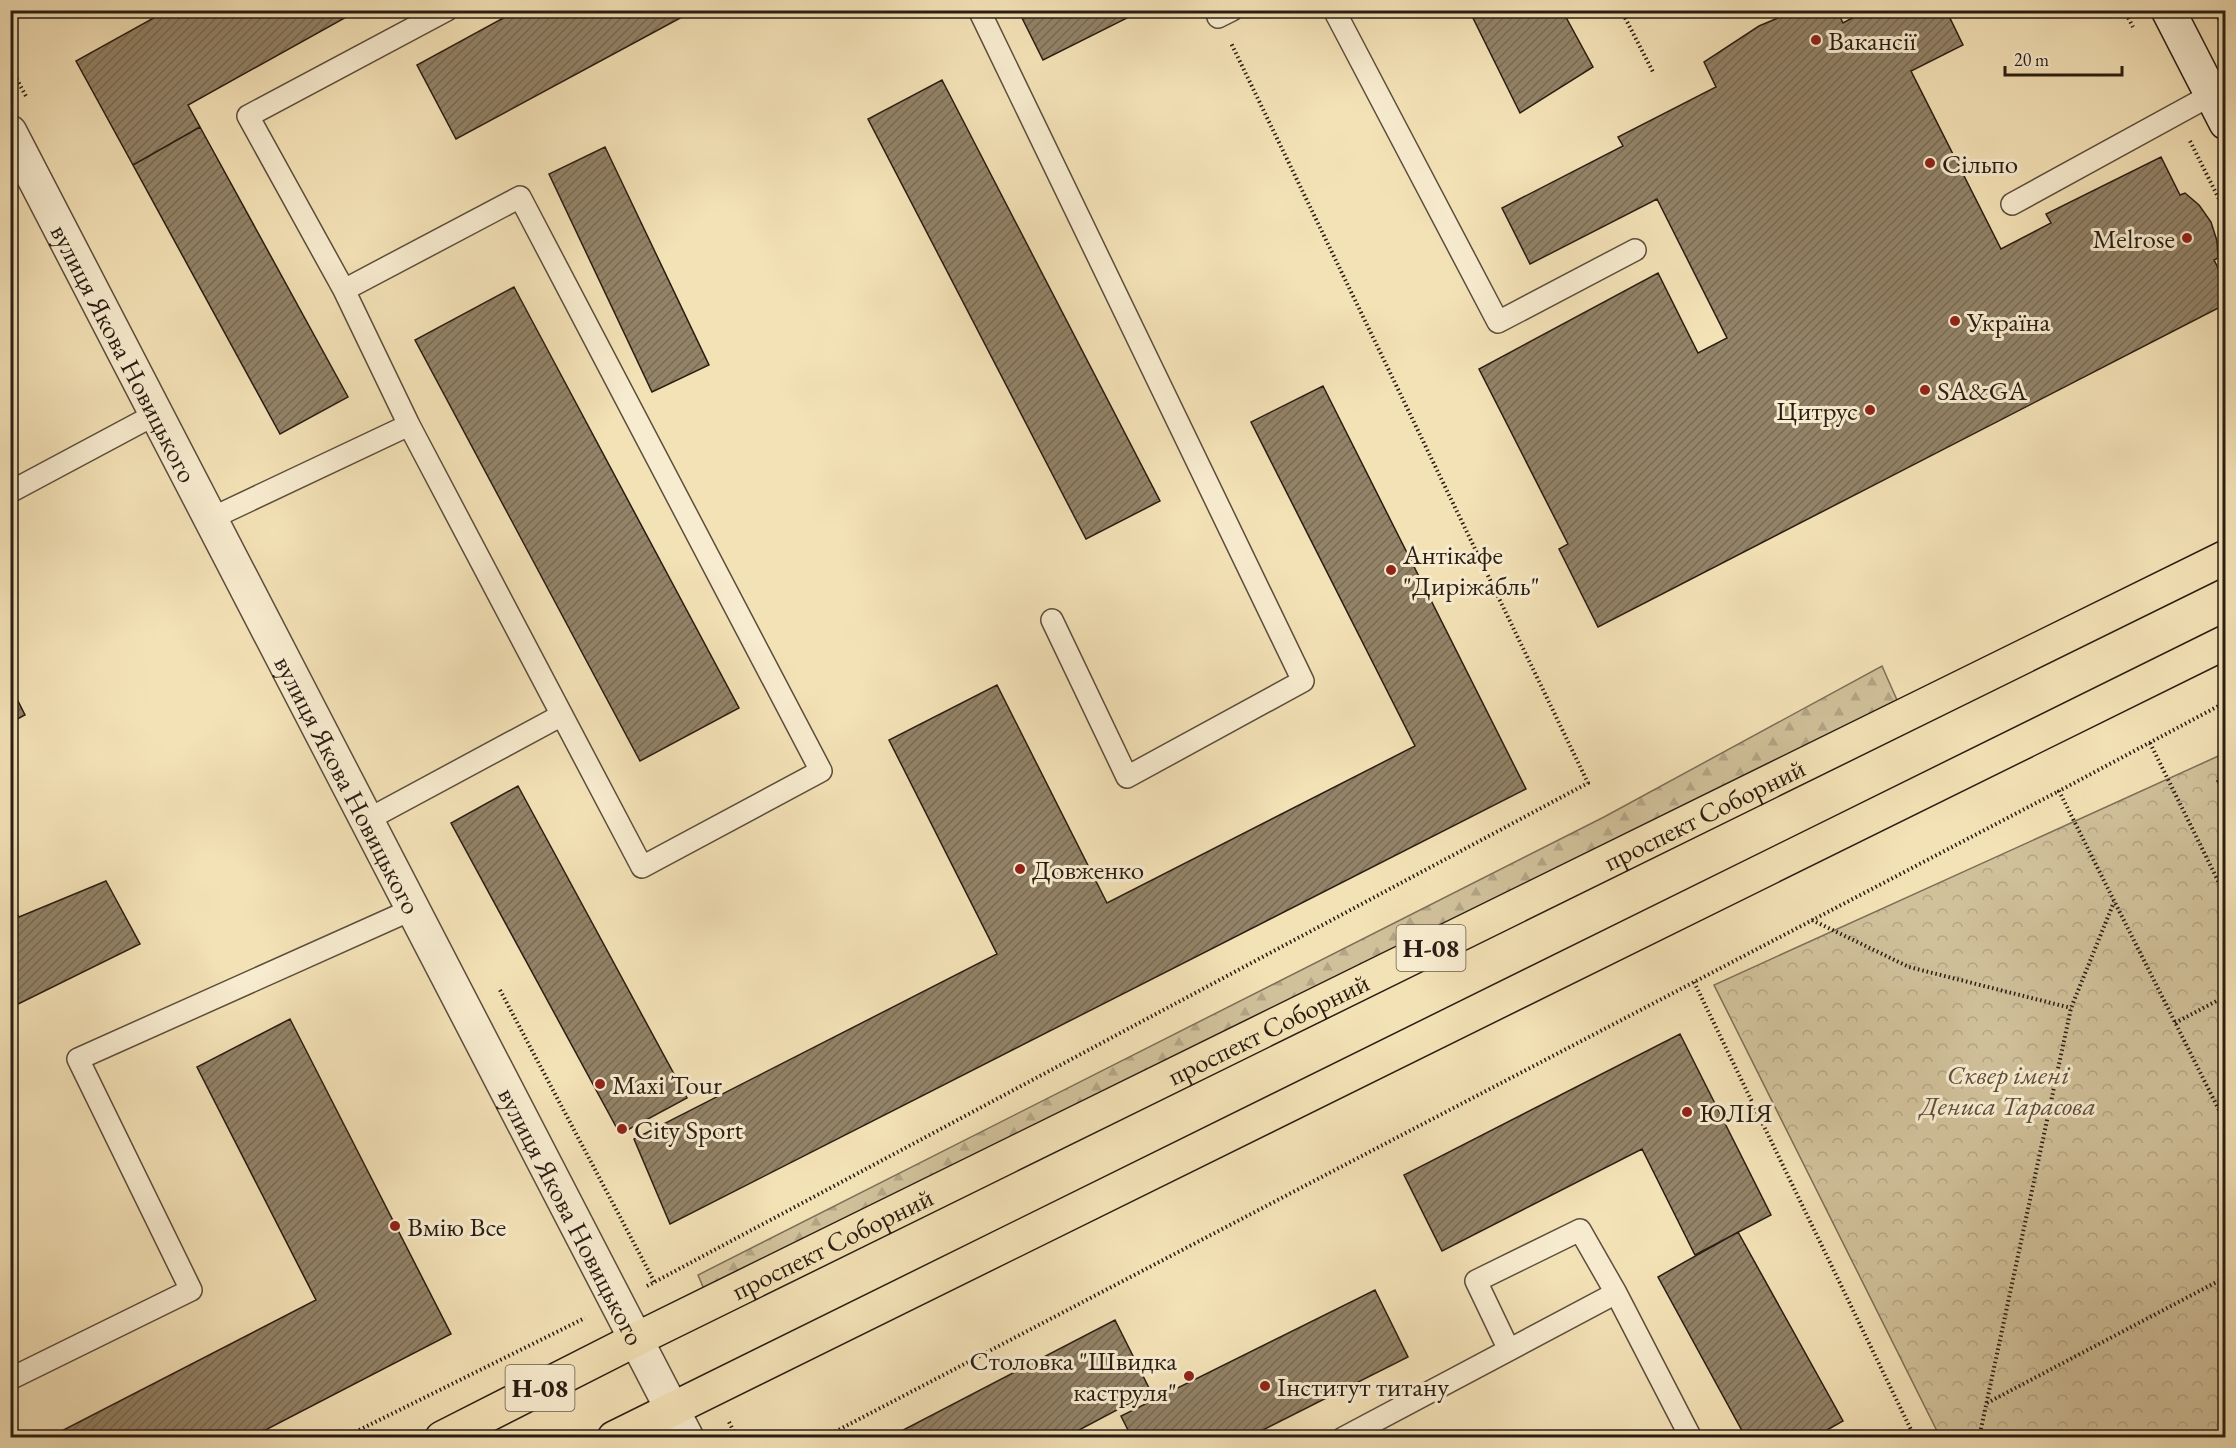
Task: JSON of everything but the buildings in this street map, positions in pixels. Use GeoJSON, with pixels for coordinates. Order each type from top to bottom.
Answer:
{"type":"FeatureCollection","features":[{"type":"Feature","properties":{"kind":"main road","name":"проспект Соборний"},"geometry":{"type":"LineString","coordinates":[[442,1437],[2226,557]]}},
{"type":"Feature","properties":{"kind":"main road"},"geometry":{"type":"LineString","coordinates":[[614,1437],[2226,642]]}},
{"type":"Feature","properties":{"kind":"street"},"geometry":{"type":"LineString","coordinates":[[2168,10],[2218,109]]}},
{"type":"Feature","properties":{"kind":"street","name":"вулиця Якова Новицького"},"geometry":{"type":"LineString","coordinates":[[10,132],[687,1437]]}},
{"type":"Feature","properties":{"kind":"lane"},"geometry":{"type":"LineString","coordinates":[[344,290],[520,197],[821,771],[642,867],[409,425],[344,290],[248,116],[447,10]]}},
{"type":"Feature","properties":{"kind":"lane"},"geometry":{"type":"LineString","coordinates":[[979,10],[1303,681],[1127,777],[1052,620]]}},
{"type":"Feature","properties":{"kind":"lane"},"geometry":{"type":"LineString","coordinates":[[1334,10],[1498,322],[1635,250]]}},
{"type":"Feature","properties":{"kind":"lane"},"geometry":{"type":"LineString","coordinates":[[2012,204],[2218,109]]}},
{"type":"Feature","properties":{"kind":"lane"},"geometry":{"type":"LineString","coordinates":[[10,492],[156,414]]}},
{"type":"Feature","properties":{"kind":"lane"},"geometry":{"type":"LineString","coordinates":[[210,519],[409,425]]}},
{"type":"Feature","properties":{"kind":"lane"},"geometry":{"type":"LineString","coordinates":[[367,820],[562,715]]}},
{"type":"Feature","properties":{"kind":"lane"},"geometry":{"type":"LineString","coordinates":[[10,1379],[191,1290],[78,1059],[413,909]]}},
{"type":"Feature","properties":{"kind":"lane"},"geometry":{"type":"LineString","coordinates":[[1509,1350],[1476,1281],[1580,1230],[1616,1293],[1691,1437]]}},
{"type":"Feature","properties":{"kind":"lane"},"geometry":{"type":"LineString","coordinates":[[1343,1437],[1616,1293]]}},
{"type":"Feature","properties":{"kind":"path"},"geometry":{"type":"LineString","coordinates":[[10,14],[18,10]]}},
{"type":"Feature","properties":{"kind":"path"},"geometry":{"type":"LineString","coordinates":[[1621,10],[1653,72]]}},
{"type":"Feature","properties":{"kind":"path"},"geometry":{"type":"LineString","coordinates":[[344,1437],[617,1302],[1588,783],[1225,14]]}},
{"type":"Feature","properties":{"kind":"path"},"geometry":{"type":"LineString","coordinates":[[823,1437],[2226,702]]}},
{"type":"Feature","properties":{"kind":"path"},"geometry":{"type":"LineString","coordinates":[[2150,743],[2226,897]]}},
{"type":"Feature","properties":{"kind":"path"},"geometry":{"type":"LineString","coordinates":[[2059,791],[2226,1124]]}},
{"type":"Feature","properties":{"kind":"path"},"geometry":{"type":"LineString","coordinates":[[1979,1437],[2070,1008],[2115,901]]}},
{"type":"Feature","properties":{"kind":"path"},"geometry":{"type":"LineString","coordinates":[[1812,920],[1909,967],[2070,1008]]}},
{"type":"Feature","properties":{"kind":"path"},"geometry":{"type":"LineString","coordinates":[[1694,982],[1915,1437]]}},
{"type":"Feature","properties":{"kind":"path"},"geometry":{"type":"LineString","coordinates":[[2175,1023],[2226,996]]}},
{"type":"Feature","properties":{"kind":"path"},"geometry":{"type":"LineString","coordinates":[[1987,1403],[2226,1277]]}},
{"type":"Feature","properties":{"kind":"green space"},"geometry":{"type":"Polygon","coordinates":[[[1882,666],[1897,700],[706,1294],[698,1275],[1604,817],[1882,666]]]}},
{"type":"Feature","properties":{"kind":"green space","name":"Сквер імені Дениса Тарасова"},"geometry":{"type":"Polygon","coordinates":[[[2225,753],[2225,1437],[1940,1437],[1714,985],[2225,753]]]}},
{"type":"Feature","properties":{"kind":"tram line"},"geometry":{"type":"LineString","coordinates":[[2213,10],[2226,35]]}},
{"type":"Feature","properties":{"kind":"place","name":"Вакансії"},"geometry":{"type":"Point","coordinates":[1816,40]}},
{"type":"Feature","properties":{"kind":"place","name":"Сільпо"},"geometry":{"type":"Point","coordinates":[1930,163]}},
{"type":"Feature","properties":{"kind":"place","name":"Melrose"},"geometry":{"type":"Point","coordinates":[2187,238]}},
{"type":"Feature","properties":{"kind":"place","name":"Україна"},"geometry":{"type":"Point","coordinates":[1955,321]}},
{"type":"Feature","properties":{"kind":"place","name":"SA&GA"},"geometry":{"type":"Point","coordinates":[1925,390]}},
{"type":"Feature","properties":{"kind":"place","name":"Цитрус"},"geometry":{"type":"Point","coordinates":[1870,410]}},
{"type":"Feature","properties":{"kind":"place","name":"Антiкафе \"Дирiжабль\""},"geometry":{"type":"Point","coordinates":[1391,570]}},
{"type":"Feature","properties":{"kind":"place","name":"Довженко"},"geometry":{"type":"Point","coordinates":[1020,869]}},
{"type":"Feature","properties":{"kind":"place","name":"Maxi Tour"},"geometry":{"type":"Point","coordinates":[600,1084]}},
{"type":"Feature","properties":{"kind":"place","name":"ЮЛІЯ"},"geometry":{"type":"Point","coordinates":[1687,1112]}},
{"type":"Feature","properties":{"kind":"place","name":"City Sport"},"geometry":{"type":"Point","coordinates":[622,1129]}},
{"type":"Feature","properties":{"kind":"place","name":"Вмію Все"},"geometry":{"type":"Point","coordinates":[395,1226]}},
{"type":"Feature","properties":{"kind":"place","name":"Столовка \"Швидка каструля\""},"geometry":{"type":"Point","coordinates":[1189,1376]}},
{"type":"Feature","properties":{"kind":"place","name":"Інститут титану"},"geometry":{"type":"Point","coordinates":[1265,1386]}}]}
